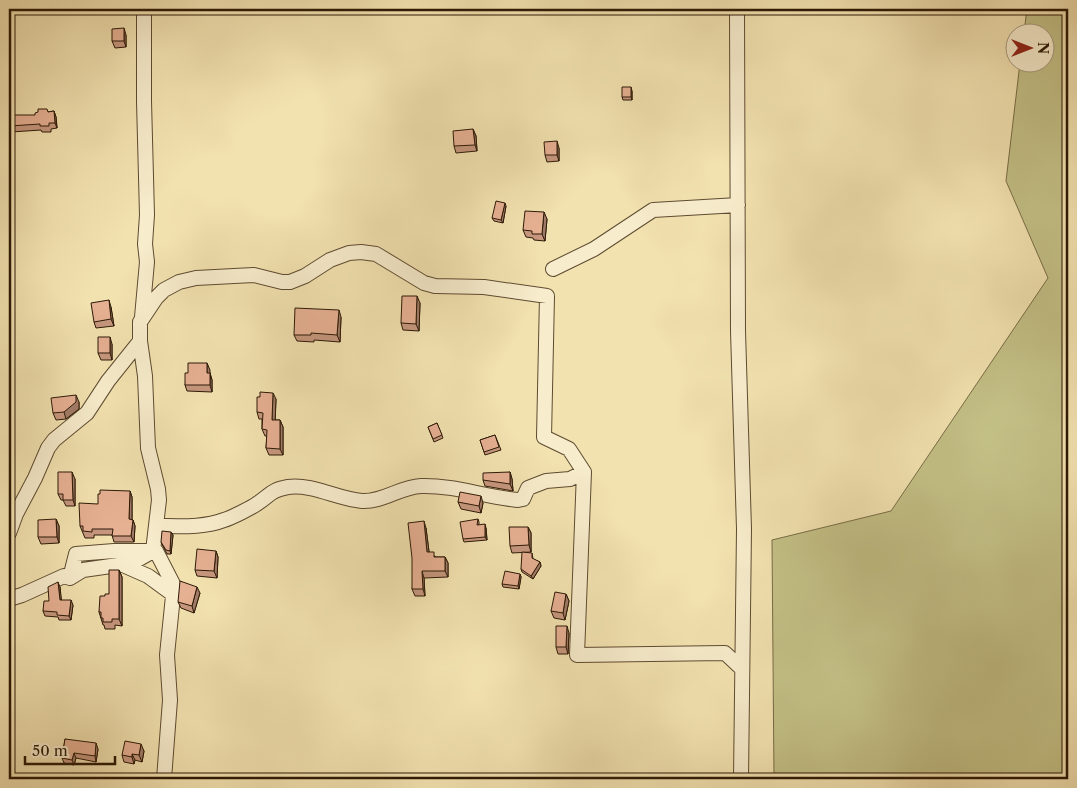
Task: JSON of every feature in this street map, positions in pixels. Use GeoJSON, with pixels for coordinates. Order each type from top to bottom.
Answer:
{"type":"FeatureCollection","features":[{"type":"Feature","properties":{"kind":"street"},"geometry":{"type":"LineString","coordinates":[[142,319],[148,262],[145,244],[147,216],[144,9]]}},
{"type":"Feature","properties":{"kind":"street"},"geometry":{"type":"LineString","coordinates":[[737,9],[738,331],[744,529],[741,779]]}},
{"type":"Feature","properties":{"kind":"street"},"geometry":{"type":"LineString","coordinates":[[553,269],[594,249],[653,210],[738,205]]}},
{"type":"Feature","properties":{"kind":"street"},"geometry":{"type":"LineString","coordinates":[[153,551],[159,504],[158,489],[148,448],[146,376],[140,341],[140,322],[156,298],[164,290],[179,282],[196,278],[248,276],[290,282],[305,276],[330,260],[349,253],[376,254],[424,283],[435,286],[484,287],[547,296],[544,436],[569,449],[584,472],[577,655],[725,653],[741,668]]}},
{"type":"Feature","properties":{"kind":"street"},"geometry":{"type":"LineString","coordinates":[[9,533],[16,514],[48,448],[54,440],[87,414],[108,381],[140,341]]}},
{"type":"Feature","properties":{"kind":"street"},"geometry":{"type":"LineString","coordinates":[[156,526],[178,526],[224,520],[258,504],[271,492],[288,487],[321,490],[338,497],[365,501],[422,486],[460,489],[518,500],[523,499],[528,488],[538,486],[546,481],[570,479],[584,472]]}},
{"type":"Feature","properties":{"kind":"street"},"geometry":{"type":"LineString","coordinates":[[70,578],[76,554],[114,551],[156,551],[172,580],[174,595],[167,655],[170,700],[164,779]]}},
{"type":"Feature","properties":{"kind":"street"},"geometry":{"type":"LineString","coordinates":[[70,578],[83,570],[123,565],[139,560],[153,551]]}},
{"type":"Feature","properties":{"kind":"street"},"geometry":{"type":"LineString","coordinates":[[123,565],[152,578],[174,595]]}},
{"type":"Feature","properties":{"kind":"street"},"geometry":{"type":"LineString","coordinates":[[9,599],[64,576],[70,578]]}},
{"type":"Feature","properties":{"kind":"shaded area"},"geometry":{"type":"Polygon","coordinates":[[[1027,9],[1068,9],[1068,779],[774,779],[772,540],[891,511],[1048,278],[1006,181],[1019,72],[1054,72],[1054,22],[1025,22],[1027,9]]]}},
{"type":"Feature","properties":{"kind":"building"},"geometry":{"type":"Polygon","coordinates":[[[124,28],[124,41],[112,41],[112,29],[124,28]]]}},
{"type":"Feature","properties":{"kind":"building"},"geometry":{"type":"Polygon","coordinates":[[[622,87],[631,87],[631,97],[622,97],[622,87]]]}},
{"type":"Feature","properties":{"kind":"building"},"geometry":{"type":"Polygon","coordinates":[[[38,109],[47,109],[48,112],[54,111],[55,123],[49,123],[49,126],[40,126],[40,124],[9,126],[9,115],[35,115],[38,109]]]}},
{"type":"Feature","properties":{"kind":"building"},"geometry":{"type":"Polygon","coordinates":[[[473,129],[475,145],[454,146],[453,131],[473,129]]]}},
{"type":"Feature","properties":{"kind":"building"},"geometry":{"type":"Polygon","coordinates":[[[557,141],[557,155],[545,155],[544,142],[557,141]]]}},
{"type":"Feature","properties":{"kind":"building"},"geometry":{"type":"Polygon","coordinates":[[[496,201],[505,203],[501,220],[492,218],[496,201]]]}},
{"type":"Feature","properties":{"kind":"building"},"geometry":{"type":"Polygon","coordinates":[[[525,211],[544,212],[542,234],[532,234],[532,231],[523,230],[525,211]]]}},
{"type":"Feature","properties":{"kind":"building"},"geometry":{"type":"Polygon","coordinates":[[[402,296],[417,296],[416,324],[401,323],[402,296]]]}},
{"type":"Feature","properties":{"kind":"building"},"geometry":{"type":"Polygon","coordinates":[[[109,300],[111,319],[94,322],[91,303],[109,300]]]}},
{"type":"Feature","properties":{"kind":"building"},"geometry":{"type":"Polygon","coordinates":[[[295,308],[339,310],[337,335],[311,333],[311,335],[294,335],[295,308]]]}},
{"type":"Feature","properties":{"kind":"building"},"geometry":{"type":"Polygon","coordinates":[[[98,337],[110,337],[110,353],[98,353],[98,337]]]}},
{"type":"Feature","properties":{"kind":"building"},"geometry":{"type":"Polygon","coordinates":[[[188,363],[207,363],[207,373],[210,373],[210,385],[185,385],[185,373],[188,373],[188,363]]]}},
{"type":"Feature","properties":{"kind":"building"},"geometry":{"type":"Polygon","coordinates":[[[260,392],[273,393],[272,420],[280,420],[280,449],[266,448],[267,430],[262,429],[263,413],[257,412],[257,397],[260,397],[260,392]]]}},
{"type":"Feature","properties":{"kind":"building"},"geometry":{"type":"Polygon","coordinates":[[[76,395],[76,402],[64,412],[53,413],[51,398],[76,395]]]}},
{"type":"Feature","properties":{"kind":"building"},"geometry":{"type":"Polygon","coordinates":[[[437,423],[442,435],[433,439],[428,427],[437,423]]]}},
{"type":"Feature","properties":{"kind":"building"},"geometry":{"type":"Polygon","coordinates":[[[495,435],[499,447],[484,452],[480,440],[495,435]]]}},
{"type":"Feature","properties":{"kind":"building"},"geometry":{"type":"Polygon","coordinates":[[[58,472],[72,472],[73,500],[63,500],[63,494],[58,494],[58,472]]]}},
{"type":"Feature","properties":{"kind":"building"},"geometry":{"type":"Polygon","coordinates":[[[510,472],[510,484],[483,480],[483,473],[510,472]]]}},
{"type":"Feature","properties":{"kind":"building"},"geometry":{"type":"Polygon","coordinates":[[[100,490],[130,491],[129,519],[133,520],[131,536],[112,536],[113,529],[92,529],[92,532],[83,531],[83,526],[80,526],[79,503],[98,504],[100,490]]]}},
{"type":"Feature","properties":{"kind":"building"},"geometry":{"type":"Polygon","coordinates":[[[460,492],[481,496],[479,506],[458,502],[460,492]]]}},
{"type":"Feature","properties":{"kind":"building"},"geometry":{"type":"Polygon","coordinates":[[[56,519],[57,537],[38,537],[38,520],[56,519]]]}},
{"type":"Feature","properties":{"kind":"building"},"geometry":{"type":"Polygon","coordinates":[[[478,519],[477,525],[485,524],[485,537],[463,539],[460,522],[478,519]]]}},
{"type":"Feature","properties":{"kind":"building"},"geometry":{"type":"Polygon","coordinates":[[[424,521],[427,552],[434,552],[434,557],[445,557],[445,571],[422,571],[423,589],[412,589],[412,558],[408,523],[424,521]]]}},
{"type":"Feature","properties":{"kind":"building"},"geometry":{"type":"Polygon","coordinates":[[[509,527],[528,527],[529,545],[510,546],[509,527]]]}},
{"type":"Feature","properties":{"kind":"building"},"geometry":{"type":"Polygon","coordinates":[[[162,531],[171,532],[170,551],[166,550],[161,542],[162,531]]]}},
{"type":"Feature","properties":{"kind":"building"},"geometry":{"type":"Polygon","coordinates":[[[197,549],[216,551],[214,571],[195,570],[197,549]]]}},
{"type":"Feature","properties":{"kind":"building"},"geometry":{"type":"Polygon","coordinates":[[[522,552],[532,553],[532,558],[540,562],[531,576],[521,569],[522,552]]]}},
{"type":"Feature","properties":{"kind":"building"},"geometry":{"type":"Polygon","coordinates":[[[109,570],[119,570],[119,619],[112,619],[112,622],[103,622],[101,612],[99,612],[100,596],[109,594],[109,570]]]}},
{"type":"Feature","properties":{"kind":"building"},"geometry":{"type":"Polygon","coordinates":[[[505,571],[520,574],[518,586],[502,584],[505,571]]]}},
{"type":"Feature","properties":{"kind":"building"},"geometry":{"type":"Polygon","coordinates":[[[180,581],[197,587],[192,606],[178,602],[180,581]]]}},
{"type":"Feature","properties":{"kind":"building"},"geometry":{"type":"Polygon","coordinates":[[[58,582],[60,600],[71,600],[69,616],[57,615],[57,612],[43,611],[44,601],[49,601],[48,587],[58,582]]]}},
{"type":"Feature","properties":{"kind":"building"},"geometry":{"type":"Polygon","coordinates":[[[555,592],[566,594],[563,613],[551,611],[555,592]]]}},
{"type":"Feature","properties":{"kind":"building"},"geometry":{"type":"Polygon","coordinates":[[[556,626],[567,626],[566,647],[556,647],[556,626]]]}},
{"type":"Feature","properties":{"kind":"building"},"geometry":{"type":"Polygon","coordinates":[[[65,739],[96,743],[95,756],[74,753],[72,760],[62,758],[65,739]]]}},
{"type":"Feature","properties":{"kind":"building"},"geometry":{"type":"Polygon","coordinates":[[[125,741],[141,744],[139,755],[132,754],[132,757],[122,755],[125,741]]]}}]}
